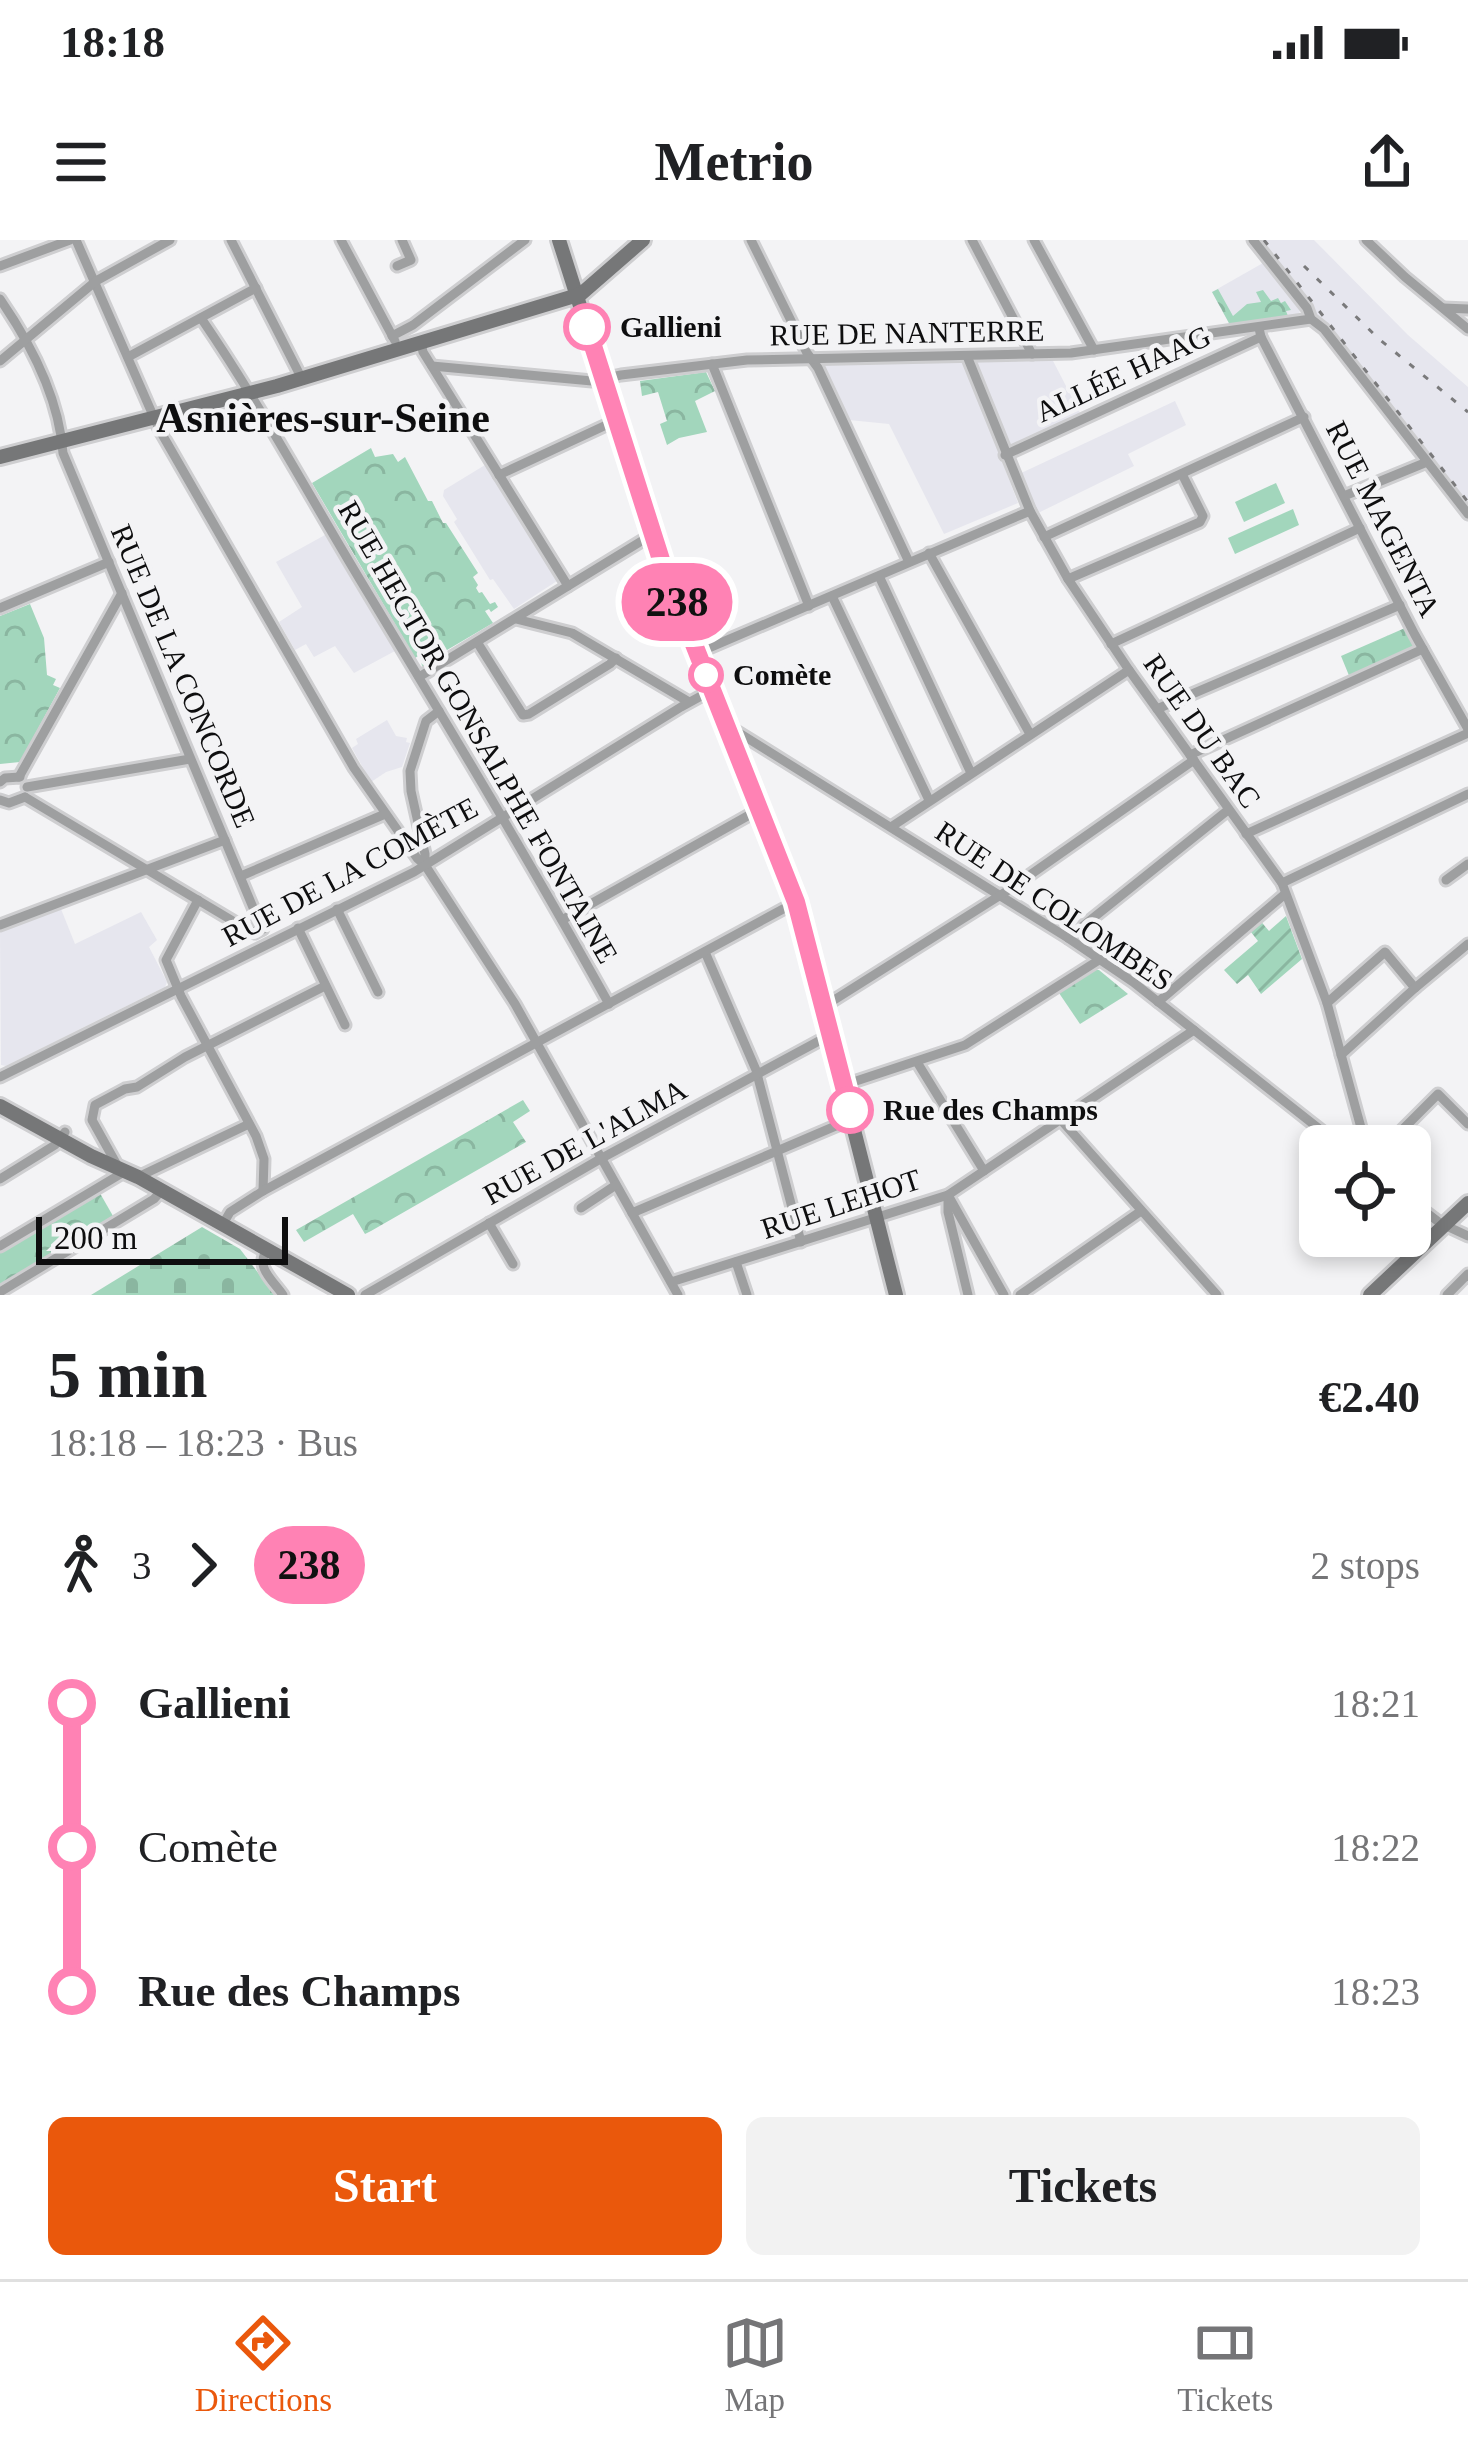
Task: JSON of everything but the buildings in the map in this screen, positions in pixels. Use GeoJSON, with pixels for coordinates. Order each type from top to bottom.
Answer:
{"type":"FeatureCollection","features":[{"type":"Feature","properties":{"kind":"main road"},"geometry":{"type":"LineString","coordinates":[[559,240],[653,534],[796,902],[896,1295]]}},
{"type":"Feature","properties":{"kind":"main road"},"geometry":{"type":"LineString","coordinates":[[0,457],[251,394],[395,343],[421,342],[578,295],[643,240]]}},
{"type":"Feature","properties":{"kind":"main road"},"geometry":{"type":"LineString","coordinates":[[0,1102],[7,1116],[63,1136]]}},
{"type":"Feature","properties":{"kind":"main road"},"geometry":{"type":"LineString","coordinates":[[0,1102],[348,1295]]}},
{"type":"Feature","properties":{"kind":"main road"},"geometry":{"type":"LineString","coordinates":[[1370,1295],[1468,1203]]}},
{"type":"Feature","properties":{"kind":"street"},"geometry":{"type":"LineString","coordinates":[[0,266],[73,240],[105,301],[155,419],[334,732],[501,982],[678,1295]]}},
{"type":"Feature","properties":{"kind":"street"},"geometry":{"type":"LineString","coordinates":[[0,361],[95,281],[170,240]]}},
{"type":"Feature","properties":{"kind":"street"},"geometry":{"type":"LineString","coordinates":[[231,240],[302,379]]}},
{"type":"Feature","properties":{"kind":"street"},"geometry":{"type":"LineString","coordinates":[[340,240],[395,343],[525,240]]}},
{"type":"Feature","properties":{"kind":"street"},"geometry":{"type":"LineString","coordinates":[[397,266],[411,260],[402,240]]}},
{"type":"Feature","properties":{"kind":"street"},"geometry":{"type":"LineString","coordinates":[[751,240],[909,562]]}},
{"type":"Feature","properties":{"kind":"street"},"geometry":{"type":"LineString","coordinates":[[972,240],[1032,354]]}},
{"type":"Feature","properties":{"kind":"street"},"geometry":{"type":"LineString","coordinates":[[1034,240],[1094,350]]}},
{"type":"Feature","properties":{"kind":"street"},"geometry":{"type":"LineString","coordinates":[[1253,240],[1468,514]]}},
{"type":"Feature","properties":{"kind":"street"},"geometry":{"type":"LineString","coordinates":[[1366,240],[1468,329]]}},
{"type":"Feature","properties":{"kind":"street"},"geometry":{"type":"LineString","coordinates":[[128,357],[256,288]]}},
{"type":"Feature","properties":{"kind":"street","name":"RUE DE LA CONCORDE"},"geometry":{"type":"LineString","coordinates":[[0,299],[43,376],[62,432],[63,453],[241,876],[265,944]]}},
{"type":"Feature","properties":{"kind":"street"},"geometry":{"type":"LineString","coordinates":[[1443,308],[1468,309]]}},
{"type":"Feature","properties":{"kind":"street","name":"RUE HECTOR GONSALPHE FONTAINE"},"geometry":{"type":"LineString","coordinates":[[201,319],[251,394],[504,818],[609,1004]]}},
{"type":"Feature","properties":{"kind":"street","name":"RUE DE NANTERRE"},"geometry":{"type":"LineString","coordinates":[[432,366],[592,381],[712,364],[1094,350],[1260,333],[1311,319]]}},
{"type":"Feature","properties":{"kind":"street","name":"RUE MAGENTA"},"geometry":{"type":"LineString","coordinates":[[1260,333],[1468,731]]}},
{"type":"Feature","properties":{"kind":"street","name":"ALLÉE HAAG"},"geometry":{"type":"LineString","coordinates":[[1005,455],[1260,333]]}},
{"type":"Feature","properties":{"kind":"street"},"geometry":{"type":"LineString","coordinates":[[421,342],[568,586]]}},
{"type":"Feature","properties":{"kind":"street","name":"RUE DU BAC"},"geometry":{"type":"LineString","coordinates":[[967,356],[1030,511],[1068,579],[1283,888],[1327,1004],[1360,1125]]}},
{"type":"Feature","properties":{"kind":"street"},"geometry":{"type":"LineString","coordinates":[[712,364],[809,606]]}},
{"type":"Feature","properties":{"kind":"street"},"geometry":{"type":"LineString","coordinates":[[1044,537],[1304,417]]}},
{"type":"Feature","properties":{"kind":"street"},"geometry":{"type":"LineString","coordinates":[[499,475],[617,420]]}},
{"type":"Feature","properties":{"kind":"street"},"geometry":{"type":"LineString","coordinates":[[1343,496],[1427,462]]}},
{"type":"Feature","properties":{"kind":"street"},"geometry":{"type":"LineString","coordinates":[[1068,579],[1200,522],[1203,516],[1182,473]]}},
{"type":"Feature","properties":{"kind":"street"},"geometry":{"type":"LineString","coordinates":[[697,653],[1030,511]]}},
{"type":"Feature","properties":{"kind":"street"},"geometry":{"type":"LineString","coordinates":[[1111,644],[1360,528]]}},
{"type":"Feature","properties":{"kind":"street"},"geometry":{"type":"LineString","coordinates":[[419,677],[653,534]]}},
{"type":"Feature","properties":{"kind":"street"},"geometry":{"type":"LineString","coordinates":[[929,553],[1030,734]]}},
{"type":"Feature","properties":{"kind":"street"},"geometry":{"type":"LineString","coordinates":[[0,608],[109,562]]}},
{"type":"Feature","properties":{"kind":"street"},"geometry":{"type":"LineString","coordinates":[[879,576],[971,773]]}},
{"type":"Feature","properties":{"kind":"street"},"geometry":{"type":"LineString","coordinates":[[19,777],[122,593]]}},
{"type":"Feature","properties":{"kind":"street"},"geometry":{"type":"LineString","coordinates":[[832,596],[929,800]]}},
{"type":"Feature","properties":{"kind":"street"},"geometry":{"type":"LineString","coordinates":[[1157,709],[1400,605]]}},
{"type":"Feature","properties":{"kind":"street"},"geometry":{"type":"LineString","coordinates":[[516,619],[572,633],[689,702]]}},
{"type":"Feature","properties":{"kind":"street"},"geometry":{"type":"LineString","coordinates":[[477,642],[523,715],[616,658]]}},
{"type":"Feature","properties":{"kind":"street"},"geometry":{"type":"LineString","coordinates":[[823,1007],[998,896],[1192,758],[1423,649]]}},
{"type":"Feature","properties":{"kind":"street"},"geometry":{"type":"LineString","coordinates":[[891,827],[1129,670]]}},
{"type":"Feature","properties":{"kind":"street","name":"RUE DE LA COMÈTE"},"geometry":{"type":"LineString","coordinates":[[0,1077],[425,865],[712,690]]}},
{"type":"Feature","properties":{"kind":"street"},"geometry":{"type":"LineString","coordinates":[[425,865],[410,772],[426,721],[439,711]]}},
{"type":"Feature","properties":{"kind":"street","name":"RUE DE COLOMBES"},"geometry":{"type":"LineString","coordinates":[[727,724],[1068,938],[1314,1125]]}},
{"type":"Feature","properties":{"kind":"street"},"geometry":{"type":"LineString","coordinates":[[1246,834],[1468,731]]}},
{"type":"Feature","properties":{"kind":"street"},"geometry":{"type":"LineString","coordinates":[[2,805],[26,792],[190,758]]}},
{"type":"Feature","properties":{"kind":"street"},"geometry":{"type":"LineString","coordinates":[[0,782],[19,777]]}},
{"type":"Feature","properties":{"kind":"street"},"geometry":{"type":"LineString","coordinates":[[19,777],[26,792],[146,869],[258,931]]}},
{"type":"Feature","properties":{"kind":"street"},"geometry":{"type":"LineString","coordinates":[[1158,1002],[1283,888],[1468,794]]}},
{"type":"Feature","properties":{"kind":"street"},"geometry":{"type":"LineString","coordinates":[[562,920],[760,809]]}},
{"type":"Feature","properties":{"kind":"street"},"geometry":{"type":"LineString","coordinates":[[1068,938],[1228,810]]}},
{"type":"Feature","properties":{"kind":"street"},"geometry":{"type":"LineString","coordinates":[[241,876],[385,814]]}},
{"type":"Feature","properties":{"kind":"street"},"geometry":{"type":"LineString","coordinates":[[0,925],[225,840]]}},
{"type":"Feature","properties":{"kind":"street"},"geometry":{"type":"LineString","coordinates":[[1447,880],[1468,864]]}},
{"type":"Feature","properties":{"kind":"street"},"geometry":{"type":"LineString","coordinates":[[198,900],[166,958],[264,1159],[263,1191]]}},
{"type":"Feature","properties":{"kind":"street"},"geometry":{"type":"LineString","coordinates":[[223,1224],[230,1212],[263,1191],[796,902]]}},
{"type":"Feature","properties":{"kind":"street"},"geometry":{"type":"LineString","coordinates":[[337,909],[378,992]]}},
{"type":"Feature","properties":{"kind":"street"},"geometry":{"type":"LineString","coordinates":[[298,928],[344,1025]]}},
{"type":"Feature","properties":{"kind":"street"},"geometry":{"type":"LineString","coordinates":[[1341,1055],[1467,948]]}},
{"type":"Feature","properties":{"kind":"street"},"geometry":{"type":"LineString","coordinates":[[705,952],[757,1075],[800,1242]]}},
{"type":"Feature","properties":{"kind":"street"},"geometry":{"type":"LineString","coordinates":[[1327,1004],[1385,952],[1415,988]]}},
{"type":"Feature","properties":{"kind":"street"},"geometry":{"type":"LineString","coordinates":[[844,1085],[965,1045],[1099,960]]}},
{"type":"Feature","properties":{"kind":"street"},"geometry":{"type":"LineString","coordinates":[[123,1169],[92,1120],[95,1105],[325,986]]}},
{"type":"Feature","properties":{"kind":"street","name":"RUE LEHOT"},"geometry":{"type":"LineString","coordinates":[[671,1282],[948,1195],[1194,1030]]}},
{"type":"Feature","properties":{"kind":"street","name":"RUE DE L'ALMA"},"geometry":{"type":"LineString","coordinates":[[365,1295],[602,1158],[830,1035]]}},
{"type":"Feature","properties":{"kind":"street"},"geometry":{"type":"LineString","coordinates":[[917,1062],[984,1171]]}},
{"type":"Feature","properties":{"kind":"street"},"geometry":{"type":"LineString","coordinates":[[1407,1125],[1438,1094],[1468,1124]]}},
{"type":"Feature","properties":{"kind":"street"},"geometry":{"type":"LineString","coordinates":[[632,1213],[852,1119]]}},
{"type":"Feature","properties":{"kind":"street"},"geometry":{"type":"LineString","coordinates":[[1060,1120],[1216,1295]]}},
{"type":"Feature","properties":{"kind":"street"},"geometry":{"type":"LineString","coordinates":[[0,1246],[123,1169],[249,1124]]}},
{"type":"Feature","properties":{"kind":"street"},"geometry":{"type":"LineString","coordinates":[[0,1179],[63,1136]]}},
{"type":"Feature","properties":{"kind":"street"},"geometry":{"type":"LineString","coordinates":[[581,1208],[616,1185]]}},
{"type":"Feature","properties":{"kind":"street"},"geometry":{"type":"LineString","coordinates":[[0,1292],[162,1190]]}},
{"type":"Feature","properties":{"kind":"street"},"geometry":{"type":"LineString","coordinates":[[948,1195],[968,1295]]}},
{"type":"Feature","properties":{"kind":"street"},"geometry":{"type":"LineString","coordinates":[[948,1195],[1004,1295]]}},
{"type":"Feature","properties":{"kind":"street"},"geometry":{"type":"LineString","coordinates":[[1020,1295],[1141,1211]]}},
{"type":"Feature","properties":{"kind":"street"},"geometry":{"type":"LineString","coordinates":[[1431,1215],[1468,1236]]}},
{"type":"Feature","properties":{"kind":"street"},"geometry":{"type":"LineString","coordinates":[[489,1223],[513,1264]]}},
{"type":"Feature","properties":{"kind":"street"},"geometry":{"type":"LineString","coordinates":[[268,1248],[261,1265],[284,1295]]}},
{"type":"Feature","properties":{"kind":"street"},"geometry":{"type":"LineString","coordinates":[[736,1262],[747,1295]]}},
{"type":"Feature","properties":{"kind":"street"},"geometry":{"type":"LineString","coordinates":[[1447,1295],[1468,1274]]}},
{"type":"Feature","properties":{"kind":"shaded area"},"geometry":{"type":"Polygon","coordinates":[[[1257,240],[1314,240],[1408,335],[1468,387],[1468,510],[1257,240]]]}},
{"type":"Feature","properties":{"kind":"shaded area"},"geometry":{"type":"Polygon","coordinates":[[[1263,263],[1300,310],[1299,315],[1230,325],[1212,292],[1263,263]]]}},
{"type":"Feature","properties":{"kind":"shaded area"},"geometry":{"type":"Polygon","coordinates":[[[1051,357],[1081,415],[1010,446],[971,359],[1051,357]]]}},
{"type":"Feature","properties":{"kind":"shaded area"},"geometry":{"type":"Polygon","coordinates":[[[964,361],[1018,503],[944,534],[889,424],[849,420],[823,365],[964,361]]]}},
{"type":"Feature","properties":{"kind":"shaded area"},"geometry":{"type":"Polygon","coordinates":[[[1175,401],[1186,425],[1128,454],[1134,466],[1034,515],[1017,475],[1175,401]]]}},
{"type":"Feature","properties":{"kind":"shaded area"},"geometry":{"type":"Polygon","coordinates":[[[485,465],[557,581],[514,609],[490,580],[443,496],[444,490],[485,465]]]}},
{"type":"Feature","properties":{"kind":"shaded area"},"geometry":{"type":"Polygon","coordinates":[[[325,535],[395,651],[354,673],[335,646],[314,657],[306,644],[295,650],[279,622],[302,607],[276,562],[325,535]]]}},
{"type":"Feature","properties":{"kind":"shaded area"},"geometry":{"type":"Polygon","coordinates":[[[387,720],[396,736],[410,743],[402,767],[371,782],[352,748],[358,744],[356,739],[387,720]]]}},
{"type":"Feature","properties":{"kind":"shaded area"},"geometry":{"type":"Polygon","coordinates":[[[61,909],[75,944],[141,912],[157,940],[149,947],[167,982],[1,1065],[0,932],[61,909]]]}},
{"type":"Feature","properties":{"kind":"green space"},"geometry":{"type":"Polygon","coordinates":[[[1218,289],[1233,316],[1247,304],[1261,302],[1256,292],[1263,290],[1271,301],[1285,301],[1291,310],[1286,311],[1288,316],[1230,325],[1212,292],[1218,289]]]}},
{"type":"Feature","properties":{"kind":"green space"},"geometry":{"type":"Polygon","coordinates":[[[706,372],[715,391],[695,401],[707,432],[667,445],[660,424],[667,421],[658,392],[642,396],[640,381],[706,372]]]}},
{"type":"Feature","properties":{"kind":"green space"},"geometry":{"type":"Polygon","coordinates":[[[371,448],[375,457],[393,454],[398,462],[405,457],[428,501],[478,573],[473,577],[479,593],[498,607],[485,611],[493,623],[430,660],[425,654],[427,665],[422,666],[420,655],[415,658],[312,483],[371,448]]]}},
{"type":"Feature","properties":{"kind":"green space"},"geometry":{"type":"Polygon","coordinates":[[[1276,483],[1285,503],[1244,522],[1235,502],[1276,483]]]}},
{"type":"Feature","properties":{"kind":"green space"},"geometry":{"type":"Polygon","coordinates":[[[1293,509],[1299,525],[1235,554],[1228,538],[1293,509]]]}},
{"type":"Feature","properties":{"kind":"green space"},"geometry":{"type":"Polygon","coordinates":[[[30,604],[44,638],[47,675],[60,688],[20,762],[0,764],[0,616],[30,604]]]}},
{"type":"Feature","properties":{"kind":"green space"},"geometry":{"type":"Polygon","coordinates":[[[1405,628],[1414,650],[1350,678],[1341,656],[1405,628]]]}},
{"type":"Feature","properties":{"kind":"green space"},"geometry":{"type":"Polygon","coordinates":[[[1286,916],[1302,959],[1261,994],[1248,975],[1237,984],[1224,970],[1258,941],[1247,927],[1258,918],[1269,931],[1286,916]]]}},
{"type":"Feature","properties":{"kind":"green space"},"geometry":{"type":"Polygon","coordinates":[[[1099,970],[1128,994],[1080,1024],[1059,993],[1099,970]]]}},
{"type":"Feature","properties":{"kind":"green space"},"geometry":{"type":"Polygon","coordinates":[[[523,1100],[530,1111],[513,1122],[526,1142],[371,1231],[365,1234],[353,1214],[304,1242],[296,1230],[523,1100]]]}},
{"type":"Feature","properties":{"kind":"green space"},"geometry":{"type":"Polygon","coordinates":[[[97,1188],[117,1223],[0,1292],[0,1246],[97,1188]]]}},
{"type":"Feature","properties":{"kind":"green space"},"geometry":{"type":"Polygon","coordinates":[[[202,1227],[240,1249],[275,1295],[91,1295],[202,1227]]]}},
{"type":"Feature","properties":{"kind":"railway"},"geometry":{"type":"LineString","coordinates":[[1264,240],[1468,502]]}},
{"type":"Feature","properties":{"kind":"railway"},"geometry":{"type":"LineString","coordinates":[[1304,266],[1379,339],[1468,412]]}},
{"type":"Feature","properties":{"kind":"bus line","name":"238"},"geometry":{"type":"LineString","coordinates":[[587,327],[663,566],[796,902],[850,1110]]}},
{"type":"Feature","properties":{"kind":"place","name":"Gallieni"},"geometry":{"type":"Point","coordinates":[587,327]}},
{"type":"Feature","properties":{"kind":"place","name":"Comète"},"geometry":{"type":"Point","coordinates":[706,675]}},
{"type":"Feature","properties":{"kind":"place","name":"Rue des Champs"},"geometry":{"type":"Point","coordinates":[850,1110]}},
{"type":"Feature","properties":{"kind":"district","name":"Asnières-sur-Seine"},"geometry":{"type":"Point","coordinates":[323,417]}}]}
